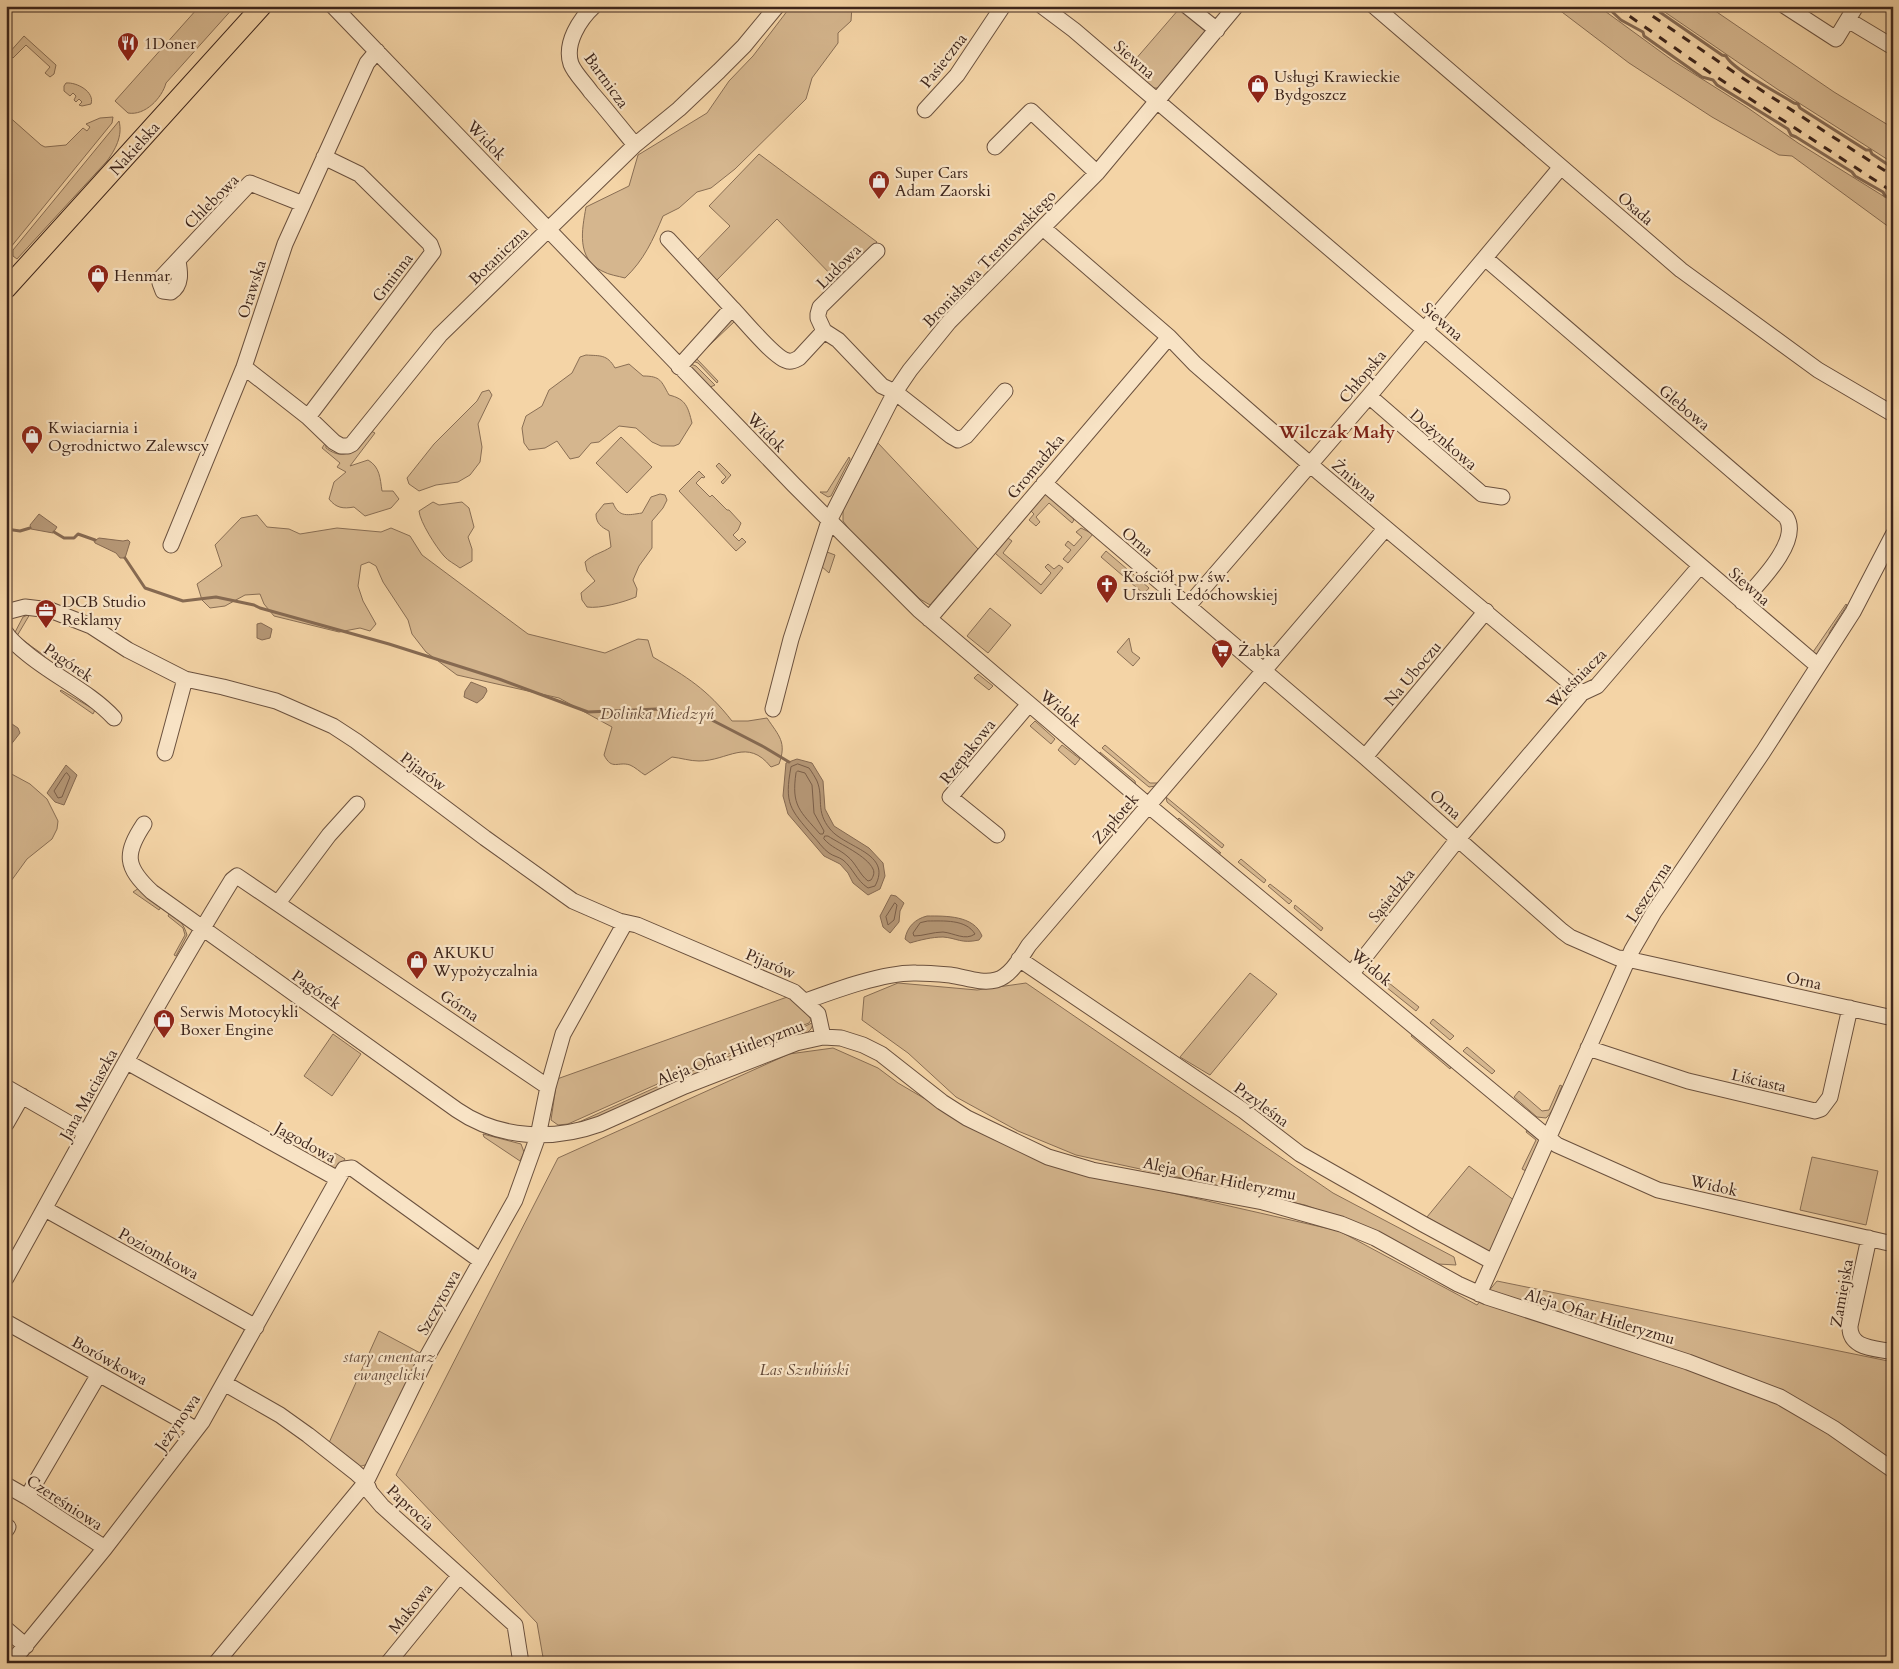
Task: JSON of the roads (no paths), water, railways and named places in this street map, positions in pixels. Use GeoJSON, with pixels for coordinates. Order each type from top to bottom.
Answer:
{"type":"FeatureCollection","features":[{"type":"Feature","properties":{"kind":"main road","name":"Nakielska"},"geometry":{"type":"LineString","coordinates":[[6,289],[262,6]]}},
{"type":"Feature","properties":{"kind":"street","name":"Widok"},"geometry":{"type":"LineString","coordinates":[[333,6],[829,521],[929,619],[1149,806],[1557,1145],[1658,1190],[1893,1244]]}},
{"type":"Feature","properties":{"kind":"street","name":"Bartnicza"},"geometry":{"type":"LineString","coordinates":[[594,6],[581,19],[576,29],[570,52],[571,64],[635,145]]}},
{"type":"Feature","properties":{"kind":"street","name":"Botaniczna"},"geometry":{"type":"LineString","coordinates":[[244,367],[308,417],[323,434],[337,444],[348,446],[355,441],[440,334],[635,145],[679,109],[719,72],[744,46],[777,6]]}},
{"type":"Feature","properties":{"kind":"street","name":"Pasieczna"},"geometry":{"type":"LineString","coordinates":[[925,110],[957,75],[1003,6]]}},
{"type":"Feature","properties":{"kind":"street","name":"Siewna"},"geometry":{"type":"LineString","coordinates":[[1042,6],[1074,30],[1425,328],[1818,666]]}},
{"type":"Feature","properties":{"kind":"street"},"geometry":{"type":"LineString","coordinates":[[1187,6],[1217,30]]}},
{"type":"Feature","properties":{"kind":"street","name":"Bronisława Trentowskiego"},"geometry":{"type":"LineString","coordinates":[[773,709],[790,638],[829,521],[895,392],[926,349],[953,317],[1097,173],[1236,6]]}},
{"type":"Feature","properties":{"kind":"street","name":"Osada"},"geometry":{"type":"LineString","coordinates":[[1374,6],[1694,280],[1818,370],[1893,414]]}},
{"type":"Feature","properties":{"kind":"street"},"geometry":{"type":"LineString","coordinates":[[1785,6],[1836,39],[1856,6]]}},
{"type":"Feature","properties":{"kind":"street"},"geometry":{"type":"LineString","coordinates":[[1848,20],[1893,47]]}},
{"type":"Feature","properties":{"kind":"street","name":"Orawska"},"geometry":{"type":"LineString","coordinates":[[171,544],[244,367],[280,256],[367,63],[377,51]]}},
{"type":"Feature","properties":{"kind":"street"},"geometry":{"type":"LineString","coordinates":[[994,146],[1031,111],[1097,173]]}},
{"type":"Feature","properties":{"kind":"street","name":"Gminna"},"geometry":{"type":"LineString","coordinates":[[308,417],[432,252],[430,244],[360,174],[324,157]]}},
{"type":"Feature","properties":{"kind":"street","name":"Chłopska"},"geometry":{"type":"LineString","coordinates":[[1188,606],[1561,167]]}},
{"type":"Feature","properties":{"kind":"street","name":"Chlebowa"},"geometry":{"type":"LineString","coordinates":[[178,261],[250,183],[303,204]]}},
{"type":"Feature","properties":{"kind":"street","name":"Żniwna"},"geometry":{"type":"LineString","coordinates":[[1043,228],[1385,529],[1486,611],[1582,693]]}},
{"type":"Feature","properties":{"kind":"street"},"geometry":{"type":"LineString","coordinates":[[668,239],[778,356],[788,361],[799,358],[824,331],[838,340],[882,386],[895,392],[958,440],[966,436],[1005,391]]}},
{"type":"Feature","properties":{"kind":"street","name":"Ludowa"},"geometry":{"type":"LineString","coordinates":[[824,331],[818,318],[818,310],[876,252]]}},
{"type":"Feature","properties":{"kind":"street","name":"Glebowa"},"geometry":{"type":"LineString","coordinates":[[1485,258],[1786,517],[1790,527],[1785,544],[1772,566],[1742,602]]}},
{"type":"Feature","properties":{"kind":"street"},"geometry":{"type":"LineString","coordinates":[[680,367],[732,308]]}},
{"type":"Feature","properties":{"kind":"street","name":"Gromadzka"},"geometry":{"type":"LineString","coordinates":[[929,619],[1169,337]]}},
{"type":"Feature","properties":{"kind":"street","name":"Dożynkowa"},"geometry":{"type":"LineString","coordinates":[[1368,396],[1482,494],[1502,497]]}},
{"type":"Feature","properties":{"kind":"street","name":"Orna"},"geometry":{"type":"LineString","coordinates":[[1044,483],[1364,757],[1566,934],[1618,958],[1893,1018]]}},
{"type":"Feature","properties":{"kind":"street","name":"Zapłotek"},"geometry":{"type":"LineString","coordinates":[[806,1001],[853,985],[906,973],[997,980],[1008,972],[1029,945],[1385,529]]}},
{"type":"Feature","properties":{"kind":"street","name":"Leszczyna"},"geometry":{"type":"LineString","coordinates":[[1479,1294],[1627,959],[1654,912],[1763,752],[1854,612],[1893,535]]}},
{"type":"Feature","properties":{"kind":"street","name":"Wieśniacza"},"geometry":{"type":"LineString","coordinates":[[1458,839],[1582,693],[1597,686],[1700,566]]}},
{"type":"Feature","properties":{"kind":"street","name":"Pijarów"},"geometry":{"type":"LineString","coordinates":[[6,612],[24,606],[50,610],[91,626],[128,650],[185,679],[276,701],[333,726],[572,901],[625,923],[637,926],[794,992],[806,1001]]}},
{"type":"Feature","properties":{"kind":"street","name":"Na Uboczu"},"geometry":{"type":"LineString","coordinates":[[1364,757],[1486,611]]}},
{"type":"Feature","properties":{"kind":"street","name":"Pagórek"},"geometry":{"type":"LineString","coordinates":[[6,633],[13,643],[38,664],[102,705],[114,718]]}},
{"type":"Feature","properties":{"kind":"street"},"geometry":{"type":"LineString","coordinates":[[165,753],[185,679]]}},
{"type":"Feature","properties":{"kind":"street","name":"Rzepakowa"},"geometry":{"type":"LineString","coordinates":[[997,835],[950,796],[1029,704]]}},
{"type":"Feature","properties":{"kind":"street"},"geometry":{"type":"LineString","coordinates":[[278,903],[329,835],[357,804]]}},
{"type":"Feature","properties":{"kind":"street","name":"Pagórek"},"geometry":{"type":"LineString","coordinates":[[144,824],[135,840],[130,853],[130,860],[132,868],[140,880],[157,896],[461,1113],[492,1127],[538,1136]]}},
{"type":"Feature","properties":{"kind":"street","name":"Sąsiedzka"},"geometry":{"type":"LineString","coordinates":[[1352,973],[1458,839]]}},
{"type":"Feature","properties":{"kind":"street","name":"Górna"},"geometry":{"type":"LineString","coordinates":[[202,928],[232,880],[237,876],[548,1087]]}},
{"type":"Feature","properties":{"kind":"street","name":"Szczytowa"},"geometry":{"type":"LineString","coordinates":[[216,1663],[366,1482],[427,1357],[515,1200],[538,1136],[548,1087],[563,1034],[625,923]]}},
{"type":"Feature","properties":{"kind":"street","name":"Jana Maciaszka"},"geometry":{"type":"LineString","coordinates":[[6,1278],[202,928]]}},
{"type":"Feature","properties":{"kind":"street","name":"Przyleśna"},"geometry":{"type":"LineString","coordinates":[[1019,959],[1244,1111],[1300,1154],[1493,1262]]}},
{"type":"Feature","properties":{"kind":"street"},"geometry":{"type":"LineString","coordinates":[[806,1001],[818,1014],[823,1037]]}},
{"type":"Feature","properties":{"kind":"street","name":"Liściasta"},"geometry":{"type":"LineString","coordinates":[[1588,1048],[1680,1079],[1815,1111],[1821,1108],[1830,1097],[1850,1008]]}},
{"type":"Feature","properties":{"kind":"street","name":"Aleja Ofiar Hitleryzmu"},"geometry":{"type":"LineString","coordinates":[[538,1136],[573,1133],[594,1127],[741,1063],[796,1043],[823,1037],[853,1040],[890,1060],[942,1102],[967,1118],[1056,1160],[1092,1170],[1256,1200],[1341,1224],[1375,1238],[1479,1294],[1688,1362],[1780,1397],[1833,1428],[1893,1470]]}},
{"type":"Feature","properties":{"kind":"street","name":"Jagodowa"},"geometry":{"type":"LineString","coordinates":[[127,1062],[338,1179],[347,1168],[357,1170],[481,1262]]}},
{"type":"Feature","properties":{"kind":"street"},"geometry":{"type":"LineString","coordinates":[[6,1087],[86,1133]]}},
{"type":"Feature","properties":{"kind":"street"},"geometry":{"type":"LineString","coordinates":[[6,1124],[22,1096]]}},
{"type":"Feature","properties":{"kind":"street","name":"Jeżynowa"},"geometry":{"type":"LineString","coordinates":[[11,1663],[105,1548],[196,1430],[256,1327],[338,1179]]}},
{"type":"Feature","properties":{"kind":"street","name":"Poziomkowa"},"geometry":{"type":"LineString","coordinates":[[45,1209],[256,1327]]}},
{"type":"Feature","properties":{"kind":"street","name":"Zamiejska"},"geometry":{"type":"LineString","coordinates":[[1869,1238],[1850,1326],[1850,1336],[1856,1343],[1893,1352]]}},
{"type":"Feature","properties":{"kind":"street","name":"Borówkowa"},"geometry":{"type":"LineString","coordinates":[[6,1322],[196,1430]]}},
{"type":"Feature","properties":{"kind":"street"},"geometry":{"type":"LineString","coordinates":[[27,1497],[99,1374]]}},
{"type":"Feature","properties":{"kind":"street","name":"Paprocia"},"geometry":{"type":"LineString","coordinates":[[224,1383],[286,1418],[366,1482],[370,1492],[382,1506],[515,1625],[521,1663]]}},
{"type":"Feature","properties":{"kind":"street","name":"Czereśniowa"},"geometry":{"type":"LineString","coordinates":[[6,1485],[105,1548]]}},
{"type":"Feature","properties":{"kind":"street","name":"Makowa"},"geometry":{"type":"LineString","coordinates":[[388,1663],[459,1576]]}},
{"type":"Feature","properties":{"kind":"street"},"geometry":{"type":"LineString","coordinates":[[6,1630],[26,1646]]}},
{"type":"Feature","properties":{"kind":"water"},"geometry":{"type":"Polygon","coordinates":[[[39,514],[57,527],[53,533],[31,529],[30,525],[39,514]]]}},
{"type":"Feature","properties":{"kind":"water"},"geometry":{"type":"Polygon","coordinates":[[[99,538],[128,540],[130,542],[125,558],[120,558],[116,553],[95,543],[94,541],[99,538]]]}},
{"type":"Feature","properties":{"kind":"water"},"geometry":{"type":"Polygon","coordinates":[[[261,623],[272,629],[270,638],[262,640],[257,638],[257,624],[261,623]]]}},
{"type":"Feature","properties":{"kind":"water"},"geometry":{"type":"Polygon","coordinates":[[[471,682],[486,688],[487,691],[477,703],[464,697],[465,691],[471,682]]]}},
{"type":"Feature","properties":{"kind":"water"},"geometry":{"type":"Polygon","coordinates":[[[6,720],[18,728],[20,733],[6,751],[6,720]]]}},
{"type":"Feature","properties":{"kind":"water"},"geometry":{"type":"Polygon","coordinates":[[[797,759],[812,763],[823,781],[825,809],[834,826],[869,848],[883,863],[885,876],[880,889],[868,895],[853,883],[848,873],[840,864],[824,856],[788,814],[783,796],[786,763],[797,759]]]}},
{"type":"Feature","properties":{"kind":"water"},"geometry":{"type":"Polygon","coordinates":[[[66,765],[77,775],[64,805],[55,802],[47,793],[66,765]]]}},
{"type":"Feature","properties":{"kind":"water"},"geometry":{"type":"Polygon","coordinates":[[[891,895],[896,896],[904,903],[900,911],[899,922],[890,933],[883,927],[880,916],[891,895]]]}},
{"type":"Feature","properties":{"kind":"water"},"geometry":{"type":"Polygon","coordinates":[[[927,916],[966,920],[978,929],[982,936],[979,940],[973,941],[943,937],[910,943],[905,939],[910,927],[915,921],[927,916]]]}},
{"type":"Feature","properties":{"kind":"waterway"},"geometry":{"type":"LineString","coordinates":[[1606,6],[1621,20],[1643,32],[1644,36],[1702,77],[1713,80],[1717,85],[1788,129],[1791,135],[1883,192],[1885,196],[1893,198]]}},
{"type":"Feature","properties":{"kind":"waterway"},"geometry":{"type":"LineString","coordinates":[[1651,6],[1726,56],[1737,68],[1798,104],[1800,108],[1866,150],[1870,150],[1872,154],[1893,168]]}},
{"type":"Feature","properties":{"kind":"waterway"},"geometry":{"type":"LineString","coordinates":[[6,529],[20,531],[30,528]]}},
{"type":"Feature","properties":{"kind":"waterway"},"geometry":{"type":"LineString","coordinates":[[54,532],[64,538],[74,538],[78,534],[95,540]]}},
{"type":"Feature","properties":{"kind":"waterway"},"geometry":{"type":"LineString","coordinates":[[125,558],[145,588],[183,601],[216,597],[254,605],[389,644],[499,679],[588,712],[657,709],[706,717],[789,762]]}},
{"type":"Feature","properties":{"kind":"railway"},"geometry":{"type":"LineString","coordinates":[[1615,6],[1712,74],[1893,192]]}},
{"type":"Feature","properties":{"kind":"railway"},"geometry":{"type":"LineString","coordinates":[[1638,6],[1741,77],[1893,176]]}},
{"type":"Feature","properties":{"kind":"place","name":"1Doner"},"geometry":{"type":"Point","coordinates":[128,62]}},
{"type":"Feature","properties":{"kind":"place","name":"Usługi Krawieckie Bydgoszcz"},"geometry":{"type":"Point","coordinates":[1258,104]}},
{"type":"Feature","properties":{"kind":"place","name":"Super Cars Adam Zaorski"},"geometry":{"type":"Point","coordinates":[879,200]}},
{"type":"Feature","properties":{"kind":"place","name":"Henmar"},"geometry":{"type":"Point","coordinates":[98,294]}},
{"type":"Feature","properties":{"kind":"place","name":"Kwiaciarnia i Ogrodnictwo Zalewscy"},"geometry":{"type":"Point","coordinates":[32,455]}},
{"type":"Feature","properties":{"kind":"place","name":"Kościół pw. św. Urszuli Ledóchowskiej"},"geometry":{"type":"Point","coordinates":[1107,604]}},
{"type":"Feature","properties":{"kind":"place","name":"DCB Studio Reklamy"},"geometry":{"type":"Point","coordinates":[46,629]}},
{"type":"Feature","properties":{"kind":"place","name":"Żabka"},"geometry":{"type":"Point","coordinates":[1222,669]}},
{"type":"Feature","properties":{"kind":"place","name":"AKUKU Wypożyczalnia"},"geometry":{"type":"Point","coordinates":[417,980]}},
{"type":"Feature","properties":{"kind":"place","name":"Serwis Motocykli Boxer Engine"},"geometry":{"type":"Point","coordinates":[164,1039]}},
{"type":"Feature","properties":{"kind":"district","name":"Wilczak Mały"},"geometry":{"type":"Point","coordinates":[1337,432]}},
{"type":"Feature","properties":{"kind":"park label","name":"Dolinka Miedzyń"},"geometry":{"type":"Point","coordinates":[657,713]}},
{"type":"Feature","properties":{"kind":"park label","name":"stary cmentarz ewangelicki"},"geometry":{"type":"Point","coordinates":[389,1365]}},
{"type":"Feature","properties":{"kind":"park label","name":"Las Szubiński"},"geometry":{"type":"Point","coordinates":[804,1369]}}]}
